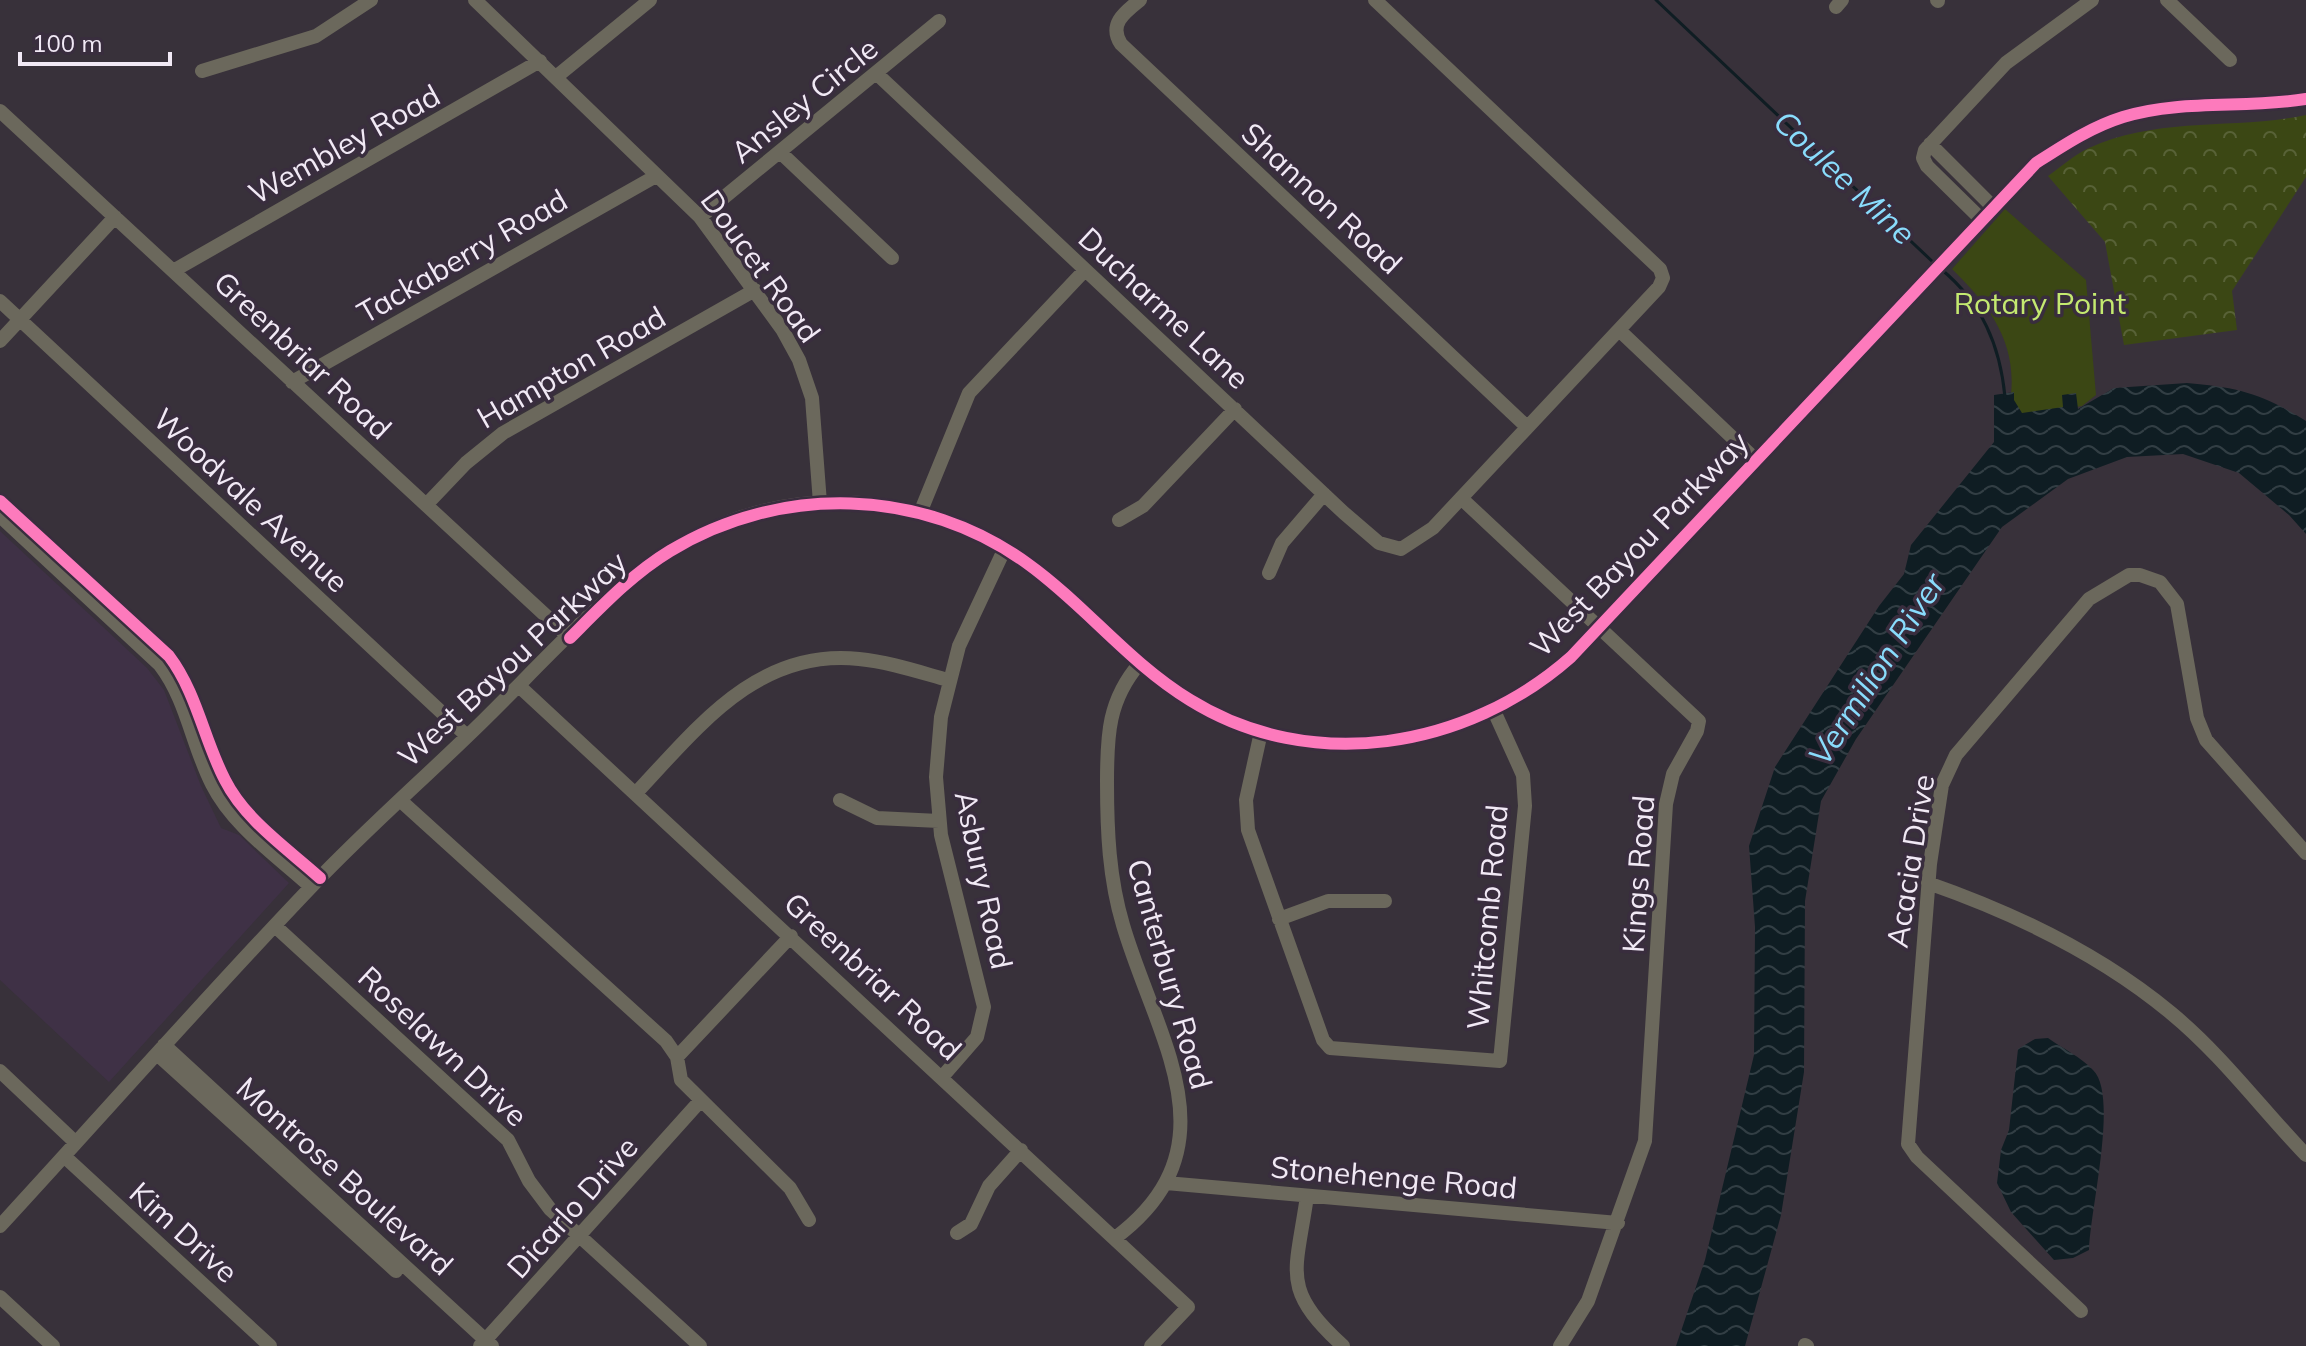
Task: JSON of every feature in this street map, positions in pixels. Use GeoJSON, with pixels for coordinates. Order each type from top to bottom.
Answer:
{"type":"FeatureCollection","features":[{"type":"Feature","properties":{"kind":"street"},"geometry":{"type":"LineString","coordinates":[[202,71],[316,36],[371,0]]}},
{"type":"Feature","properties":{"kind":"street","name":"Doucet Road"},"geometry":{"type":"LineString","coordinates":[[475,0],[700,217],[782,329],[806,377],[814,412],[820,503]]}},
{"type":"Feature","properties":{"kind":"street"},"geometry":{"type":"LineString","coordinates":[[556,77],[650,0]]}},
{"type":"Feature","properties":{"kind":"street","name":"Shannon Road"},"geometry":{"type":"LineString","coordinates":[[1140,0],[1119,18],[1116,32],[1121,44],[1527,427]]}},
{"type":"Feature","properties":{"kind":"street"},"geometry":{"type":"LineString","coordinates":[[1375,0],[1660,269],[1663,278],[1659,287],[1461,498]]}},
{"type":"Feature","properties":{"kind":"street"},"geometry":{"type":"LineString","coordinates":[[1981,219],[1927,166],[1926,151],[2006,63],[2092,0]]}},
{"type":"Feature","properties":{"kind":"street"},"geometry":{"type":"LineString","coordinates":[[2167,0],[2230,60]]}},
{"type":"Feature","properties":{"kind":"street","name":"Ansley Circle"},"geometry":{"type":"LineString","coordinates":[[700,217],[939,21]]}},
{"type":"Feature","properties":{"kind":"street","name":"Wembley Road"},"geometry":{"type":"LineString","coordinates":[[173,271],[540,61]]}},
{"type":"Feature","properties":{"kind":"street","name":"Ducharme Lane"},"geometry":{"type":"LineString","coordinates":[[877,74],[1324,494],[1387,547],[1406,547],[1425,535],[1461,498]]}},
{"type":"Feature","properties":{"kind":"street","name":"West Bayou Parkway"},"geometry":{"type":"LineString","coordinates":[[0,1226],[315,883],[644,568],[693,538],[742,517],[820,503],[876,504],[920,513],[968,529],[1005,548],[1040,573],[1140,663],[1204,708],[1261,732],[1315,742],[1382,742],[1442,731],[1494,711],[1550,676],[1600,627],[1992,206],[2036,163],[2090,129],[2118,119],[2178,107],[2306,99]]}},
{"type":"Feature","properties":{"kind":"street","name":"Greenbriar Road"},"geometry":{"type":"LineString","coordinates":[[0,111],[570,638]]}},
{"type":"Feature","properties":{"kind":"street"},"geometry":{"type":"LineString","coordinates":[[1926,151],[1992,206]]}},
{"type":"Feature","properties":{"kind":"street"},"geometry":{"type":"LineString","coordinates":[[781,153],[892,258]]}},
{"type":"Feature","properties":{"kind":"street","name":"Tackaberry Road"},"geometry":{"type":"LineString","coordinates":[[292,382],[656,176]]}},
{"type":"Feature","properties":{"kind":"street"},"geometry":{"type":"LineString","coordinates":[[0,341],[115,217]]}},
{"type":"Feature","properties":{"kind":"street"},"geometry":{"type":"LineString","coordinates":[[920,513],[969,393],[1085,270]]}},
{"type":"Feature","properties":{"kind":"street","name":"Hampton Road"},"geometry":{"type":"LineString","coordinates":[[426,505],[466,463],[503,433],[755,290]]}},
{"type":"Feature","properties":{"kind":"street","name":"Woodvale Avenue"},"geometry":{"type":"LineString","coordinates":[[0,301],[467,736]]}},
{"type":"Feature","properties":{"kind":"street"},"geometry":{"type":"LineString","coordinates":[[1619,330],[1756,460]]}},
{"type":"Feature","properties":{"kind":"street"},"geometry":{"type":"LineString","coordinates":[[1119,520],[1143,506],[1235,409]]}},
{"type":"Feature","properties":{"kind":"street"},"geometry":{"type":"LineString","coordinates":[[1269,573],[1282,543],[1324,494]]}},
{"type":"Feature","properties":{"kind":"street","name":"Kings Road"},"geometry":{"type":"LineString","coordinates":[[1461,498],[1695,714],[1699,725],[1677,764],[1666,804],[1648,1127],[1642,1156],[1583,1314],[1560,1346]]}},
{"type":"Feature","properties":{"kind":"street"},"geometry":{"type":"LineString","coordinates":[[2,509],[154,650],[198,730],[213,786],[315,883]]}},
{"type":"Feature","properties":{"kind":"street","name":"Asbury Road"},"geometry":{"type":"LineString","coordinates":[[943,1076],[977,1037],[984,1007],[959,914],[939,821],[937,758],[948,680],[969,621],[1005,548]]}},
{"type":"Feature","properties":{"kind":"street","name":"Acacia Drive"},"geometry":{"type":"LineString","coordinates":[[2081,1311],[1909,1147],[1928,883],[1942,785],[1956,755],[2089,599],[2129,575],[2151,578],[2172,595],[2202,734],[2214,752],[2306,853]]}},
{"type":"Feature","properties":{"kind":"street"},"geometry":{"type":"LineString","coordinates":[[637,792],[716,707],[749,683],[786,667],[816,660],[857,659],[948,680]]}},
{"type":"Feature","properties":{"kind":"street","name":"Canterbury Road"},"geometry":{"type":"LineString","coordinates":[[1115,1238],[1137,1220],[1166,1183],[1181,1127],[1180,1089],[1124,929],[1108,847],[1108,724],[1117,695],[1140,663]]}},
{"type":"Feature","properties":{"kind":"street","name":"Greenbriar Road"},"geometry":{"type":"LineString","coordinates":[[519,686],[943,1076],[1188,1307],[1151,1346]]}},
{"type":"Feature","properties":{"kind":"street","name":"Whitcomb Road"},"geometry":{"type":"LineString","coordinates":[[1261,732],[1248,786],[1246,815],[1251,844],[1323,1040],[1330,1048],[1500,1061],[1525,806],[1523,775],[1494,711]]}},
{"type":"Feature","properties":{"kind":"street"},"geometry":{"type":"LineString","coordinates":[[840,800],[877,818],[939,821]]}},
{"type":"Feature","properties":{"kind":"street"},"geometry":{"type":"LineString","coordinates":[[401,801],[666,1041],[677,1057],[679,1077],[790,1188],[809,1220]]}},
{"type":"Feature","properties":{"kind":"street"},"geometry":{"type":"LineString","coordinates":[[1928,883],[2029,925],[2094,960],[2148,996],[2198,1038],[2306,1155]]}},
{"type":"Feature","properties":{"kind":"street"},"geometry":{"type":"LineString","coordinates":[[1279,919],[1328,901],[1385,901]]}},
{"type":"Feature","properties":{"kind":"street","name":"Roselawn Drive"},"geometry":{"type":"LineString","coordinates":[[275,926],[508,1140],[536,1194],[700,1346]]}},
{"type":"Feature","properties":{"kind":"street"},"geometry":{"type":"LineString","coordinates":[[677,1057],[791,936]]}},
{"type":"Feature","properties":{"kind":"street","name":"Montrose Boulevard"},"geometry":{"type":"LineString","coordinates":[[160,1049],[484,1344]]}},
{"type":"Feature","properties":{"kind":"street"},"geometry":{"type":"LineString","coordinates":[[0,1071],[75,1142]]}},
{"type":"Feature","properties":{"kind":"street","name":"Dicarlo Drive"},"geometry":{"type":"LineString","coordinates":[[484,1344],[701,1100]]}},
{"type":"Feature","properties":{"kind":"street"},"geometry":{"type":"LineString","coordinates":[[957,1233],[971,1224],[989,1186],[1021,1150]]}},
{"type":"Feature","properties":{"kind":"street","name":"Kim Drive"},"geometry":{"type":"LineString","coordinates":[[64,1156],[270,1346]]}},
{"type":"Feature","properties":{"kind":"street","name":"Stonehenge Road"},"geometry":{"type":"LineString","coordinates":[[1166,1183],[1618,1223]]}},
{"type":"Feature","properties":{"kind":"street"},"geometry":{"type":"LineString","coordinates":[[1307,1196],[1297,1264],[1299,1296],[1314,1319],[1343,1346]]}},
{"type":"Feature","properties":{"kind":"street"},"geometry":{"type":"LineString","coordinates":[[0,1297],[53,1346]]}},
{"type":"Feature","properties":{"kind":"shaded area"},"geometry":{"type":"Polygon","coordinates":[[[0,531],[147,668],[164,690],[201,786],[221,828],[239,835],[289,883],[109,1082],[0,980],[0,531]]]}},
{"type":"Feature","properties":{"kind":"green space"},"geometry":{"type":"Polygon","coordinates":[[[2306,115],[2306,177],[2232,291],[2237,330],[2124,345],[2105,242],[2048,176],[2089,148],[2142,131],[2306,115]]]}},
{"type":"Feature","properties":{"kind":"green space","name":"Rotary Point"},"geometry":{"type":"Polygon","coordinates":[[[2005,209],[2086,280],[2096,395],[2082,406],[2020,416],[2010,402],[2010,363],[1999,328],[1979,298],[1952,269],[2005,209]]]}},
{"type":"Feature","properties":{"kind":"water","name":"Vermilion River"},"geometry":{"type":"Polygon","coordinates":[[[2187,383],[2249,393],[2306,421],[2306,534],[2289,515],[2239,473],[2183,454],[2127,457],[2068,479],[2002,527],[1856,739],[1821,801],[1805,901],[1804,1072],[1781,1215],[1745,1346],[1676,1346],[1705,1260],[1754,1055],[1755,927],[1749,846],[1775,767],[1879,606],[1904,574],[1911,545],[1994,442],[1994,395],[2014,392],[2014,400],[2022,413],[2063,407],[2062,395],[2076,393],[2078,409],[2114,388],[2187,383]]]}},
{"type":"Feature","properties":{"kind":"water"},"geometry":{"type":"Polygon","coordinates":[[[2048,1038],[2093,1070],[2100,1083],[2103,1103],[2101,1154],[2089,1250],[2073,1258],[2054,1260],[2011,1212],[1997,1183],[2001,1150],[2009,1130],[2018,1049],[2035,1039],[2048,1038]]]}},
{"type":"Feature","properties":{"kind":"waterway","name":"Coulee Mine"},"geometry":{"type":"LineString","coordinates":[[1656,0],[1935,264]]}},
{"type":"Feature","properties":{"kind":"waterway","name":"Coulee Mine"},"geometry":{"type":"LineString","coordinates":[[1941,269],[1968,296],[1986,326],[1999,360],[2005,397]]}},
{"type":"Feature","properties":{"kind":"cycle path"},"geometry":{"type":"LineString","coordinates":[[570,638],[643,570],[670,551],[713,529],[758,514],[804,505],[851,504],[898,508],[943,520],[987,539],[1028,564],[1168,685],[1190,700],[1237,723],[1286,738],[1336,744],[1387,741],[1437,731],[1485,713],[1530,688],[1571,657],[2036,163],[2100,126],[2145,111],[2306,99]]}},
{"type":"Feature","properties":{"kind":"cycle path"},"geometry":{"type":"LineString","coordinates":[[0,501],[169,656],[187,685],[218,765],[234,795],[268,833],[320,878]]}}]}
